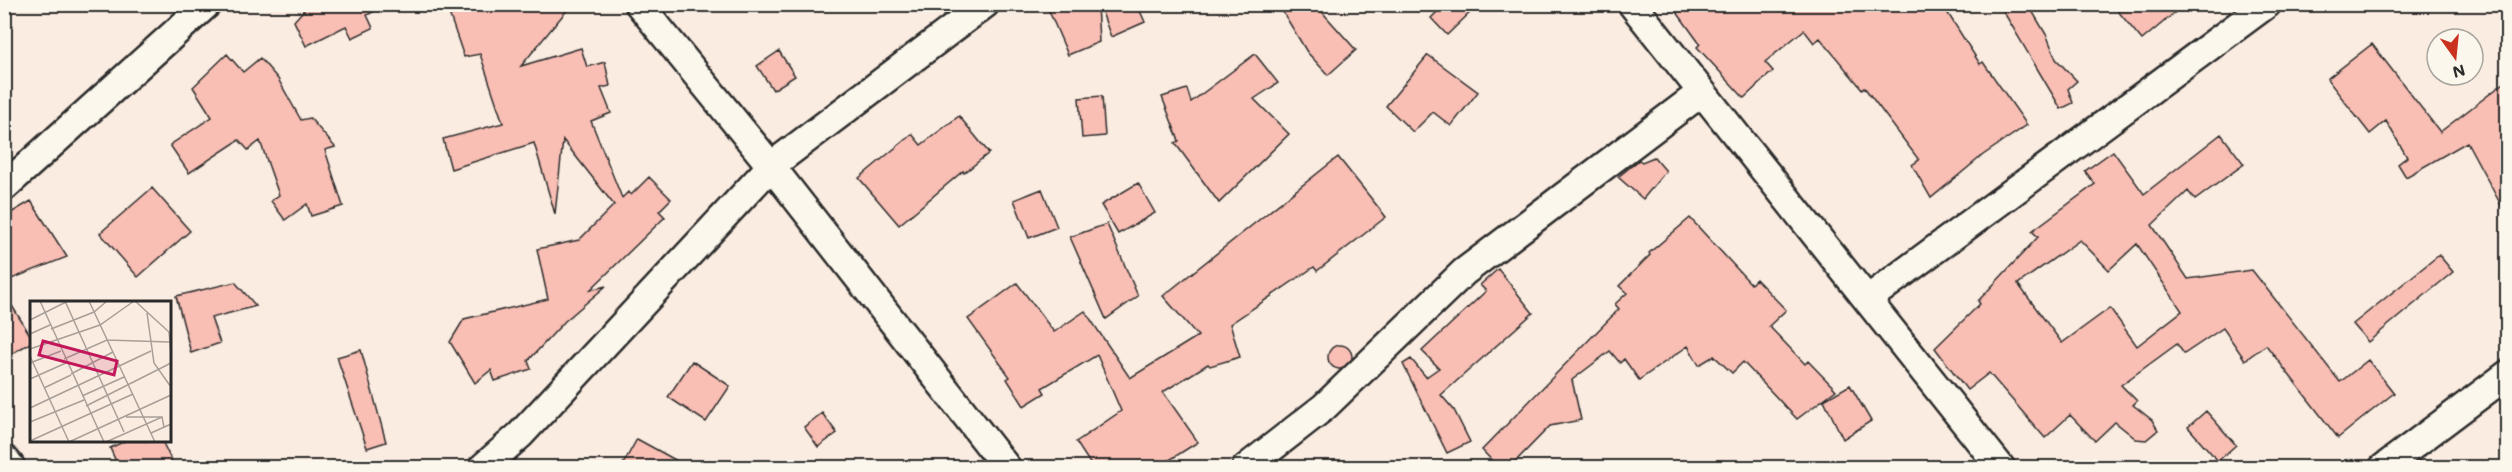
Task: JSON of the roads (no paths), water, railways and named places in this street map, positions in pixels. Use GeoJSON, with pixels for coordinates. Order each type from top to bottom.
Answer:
{"type":"FeatureCollection","features":[{"type":"Feature","properties":{"kind":"street"},"geometry":{"type":"LineString","coordinates":[[4,188],[207,4]]}},
{"type":"Feature","properties":{"kind":"street"},"geometry":{"type":"LineString","coordinates":[[639,4],[771,166],[1007,468]]}},
{"type":"Feature","properties":{"kind":"street"},"geometry":{"type":"LineString","coordinates":[[482,468],[520,435],[771,166],[985,4]]}},
{"type":"Feature","properties":{"kind":"street"},"geometry":{"type":"LineString","coordinates":[[1632,4],[2001,468]]}},
{"type":"Feature","properties":{"kind":"street"},"geometry":{"type":"LineString","coordinates":[[1868,299],[2267,4]]}},
{"type":"Feature","properties":{"kind":"street"},"geometry":{"type":"LineString","coordinates":[[1246,468],[1324,407],[1464,272],[1702,92]]}},
{"type":"Feature","properties":{"kind":"street"},"geometry":{"type":"LineString","coordinates":[[2383,468],[2508,374]]}},
{"type":"Feature","properties":{"kind":"street"},"geometry":{"type":"LineString","coordinates":[[4,463],[8,468]]}}]}
